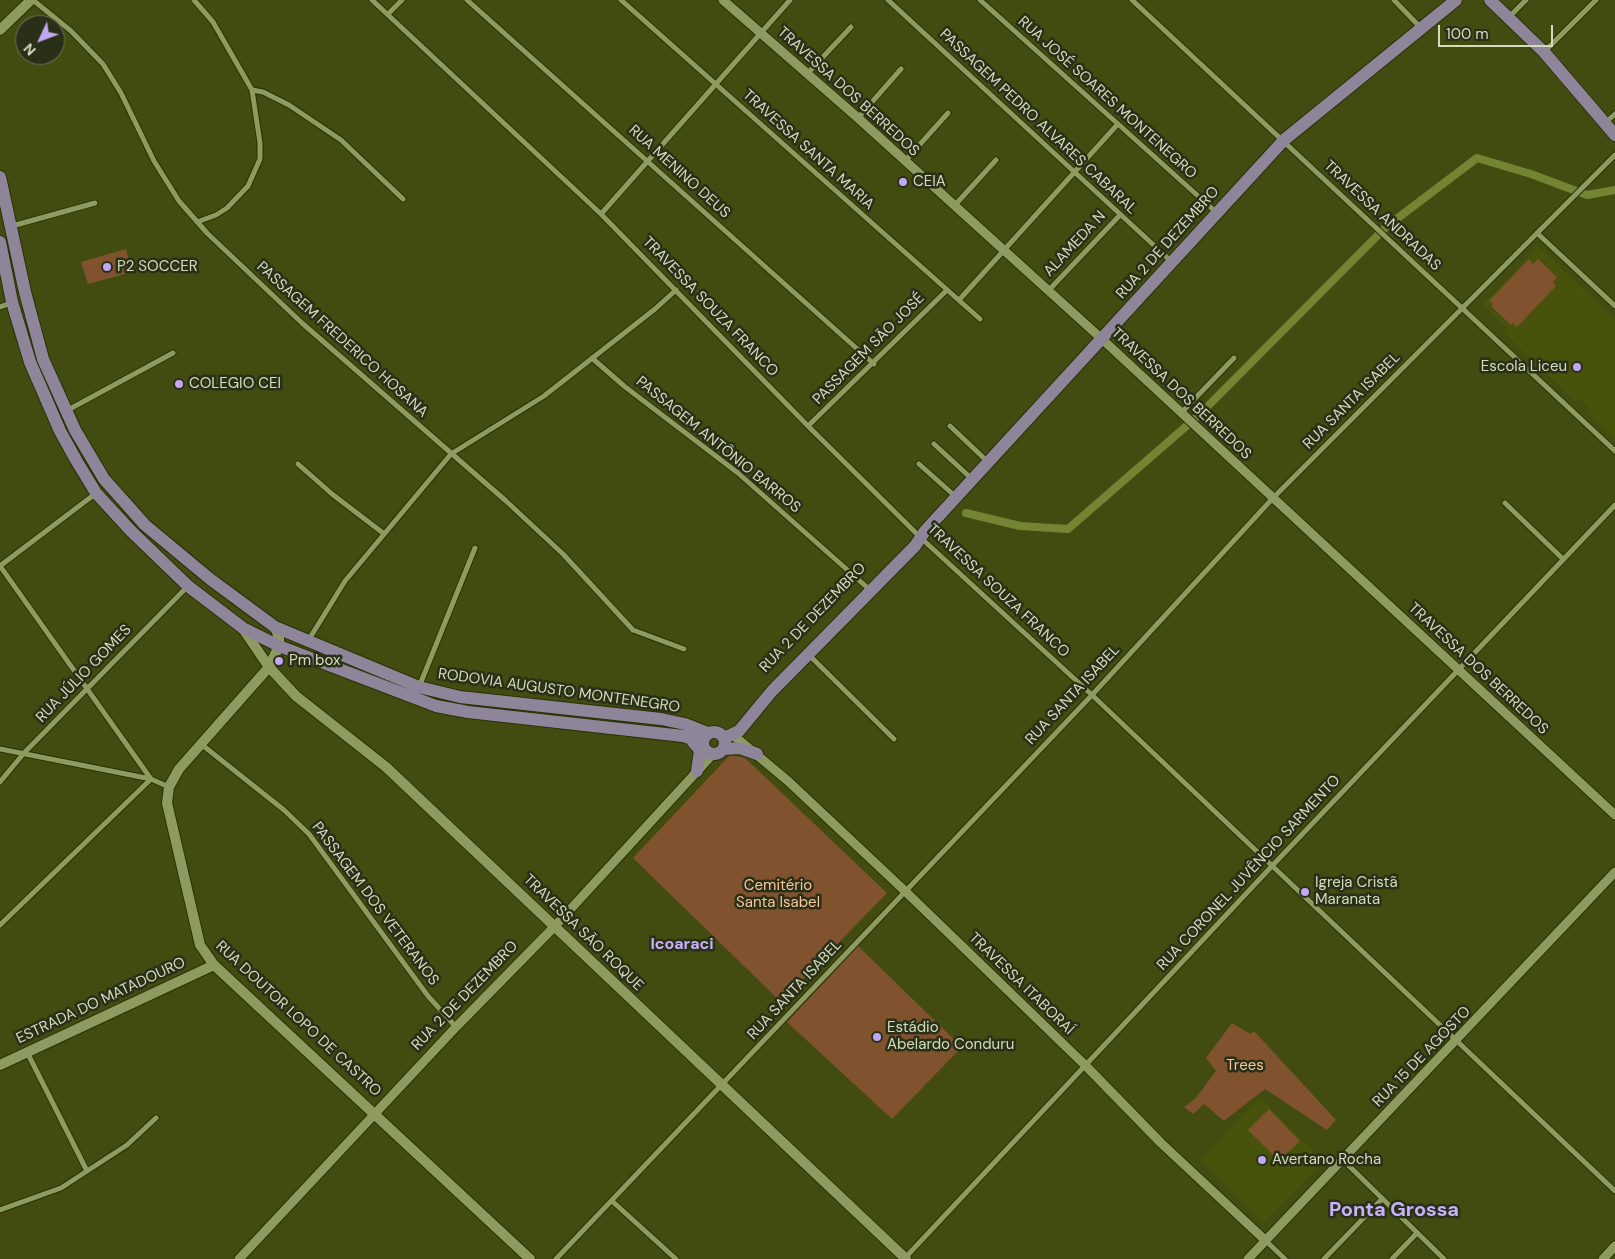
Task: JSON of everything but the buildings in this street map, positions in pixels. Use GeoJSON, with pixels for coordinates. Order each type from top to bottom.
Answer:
{"type":"FeatureCollection","features":[{"type":"Feature","properties":{"kind":"main road"},"geometry":{"type":"LineString","coordinates":[[0,30],[32,0]]}},
{"type":"Feature","properties":{"kind":"main road","name":"RUA 2 DE DEZEMBRO"},"geometry":{"type":"LineString","coordinates":[[723,744],[740,731],[772,690],[806,652],[956,498],[1103,340],[1284,140],[1422,30],[1456,0]]}},
{"type":"Feature","properties":{"kind":"main road"},"geometry":{"type":"LineString","coordinates":[[1490,0],[1544,52],[1615,135]]}},
{"type":"Feature","properties":{"kind":"main road","name":"RODOVIA AUGUSTO MONTENEGRO"},"geometry":{"type":"LineString","coordinates":[[0,177],[25,292],[43,359],[87,453],[104,478],[145,525],[251,612],[275,627],[307,642],[419,687],[460,697],[661,719],[686,724],[705,738]]}},
{"type":"Feature","properties":{"kind":"main road","name":"RODOVIA AUGUSTO MONTENEGRO"},"geometry":{"type":"LineString","coordinates":[[0,242],[12,302],[30,362],[60,431],[96,493],[188,586],[243,628],[279,646],[436,706],[468,712],[705,738]]}},
{"type":"Feature","properties":{"kind":"main road"},"geometry":{"type":"LineString","coordinates":[[30,362],[43,359]]}},
{"type":"Feature","properties":{"kind":"main road"},"geometry":{"type":"LineString","coordinates":[[121,520],[132,510]]}},
{"type":"Feature","properties":{"kind":"main road"},"geometry":{"type":"LineString","coordinates":[[188,586],[202,573]]}},
{"type":"Feature","properties":{"kind":"main road"},"geometry":{"type":"LineString","coordinates":[[169,787],[179,769],[269,667],[279,646],[279,638],[275,627]]}},
{"type":"Feature","properties":{"kind":"main road","name":"TRAVESSA SÃO ROQUE"},"geometry":{"type":"LineString","coordinates":[[243,628],[269,667],[312,710],[386,767],[905,1259]]}},
{"type":"Feature","properties":{"kind":"main road"},"geometry":{"type":"LineString","coordinates":[[723,744],[717,732],[705,738],[704,748],[723,744],[758,754]]}},
{"type":"Feature","properties":{"kind":"main road"},"geometry":{"type":"LineString","coordinates":[[683,736],[693,742],[700,750],[697,770]]}},
{"type":"Feature","properties":{"kind":"main road","name":"RUA DOUTOR LOPO DE CASTRO"},"geometry":{"type":"LineString","coordinates":[[169,787],[167,803],[196,933],[203,950],[214,965],[530,1259]]}},
{"type":"Feature","properties":{"kind":"main road","name":"ESTRADA DO MATADOURO"},"geometry":{"type":"LineString","coordinates":[[0,1065],[117,1012],[214,965]]}},
{"type":"Feature","properties":{"kind":"street","name":"PASSAGEM FREDERICO HOSANA"},"geometry":{"type":"LineString","coordinates":[[32,0],[71,31],[103,64],[121,93],[154,161],[179,201],[198,222],[270,293],[563,554],[633,630],[684,649]]}},
{"type":"Feature","properties":{"kind":"street"},"geometry":{"type":"LineString","coordinates":[[194,0],[213,22],[252,90],[260,142],[260,159],[248,186],[227,208],[216,215],[198,222]]}},
{"type":"Feature","properties":{"kind":"street","name":"TRAVESSA SOUZA FRANCO"},"geometry":{"type":"LineString","coordinates":[[372,0],[601,214],[808,426],[1615,1191]]}},
{"type":"Feature","properties":{"kind":"street"},"geometry":{"type":"LineString","coordinates":[[388,14],[402,0]]}},
{"type":"Feature","properties":{"kind":"street","name":"RUA MENINO DEUS"},"geometry":{"type":"LineString","coordinates":[[467,0],[874,364]]}},
{"type":"Feature","properties":{"kind":"street","name":"TRAVESSA SANTA MARIA"},"geometry":{"type":"LineString","coordinates":[[621,0],[980,319]]}},
{"type":"Feature","properties":{"kind":"street","name":"TRAVESSA DOS BERREDOS"},"geometry":{"type":"LineString","coordinates":[[723,0],[905,160],[1103,340],[1615,815]]}},
{"type":"Feature","properties":{"kind":"street"},"geometry":{"type":"LineString","coordinates":[[601,214],[790,0]]}},
{"type":"Feature","properties":{"kind":"street","name":"PASSAGEM PEDRO ALVARES CABARAL"},"geometry":{"type":"LineString","coordinates":[[888,0],[1076,172],[1172,263]]}},
{"type":"Feature","properties":{"kind":"street","name":"RUA JOSÉ SOARES MONTENEGRO"},"geometry":{"type":"LineString","coordinates":[[980,0],[1217,214]]}},
{"type":"Feature","properties":{"kind":"street","name":"TRAVESSA ANDRADAS"},"geometry":{"type":"LineString","coordinates":[[1132,0],[1615,451]]}},
{"type":"Feature","properties":{"kind":"street"},"geometry":{"type":"LineString","coordinates":[[1394,0],[1422,30]]}},
{"type":"Feature","properties":{"kind":"street"},"geometry":{"type":"LineString","coordinates":[[1509,18],[1526,0]]}},
{"type":"Feature","properties":{"kind":"street"},"geometry":{"type":"LineString","coordinates":[[1544,52],[1596,0]]}},
{"type":"Feature","properties":{"kind":"street"},"geometry":{"type":"LineString","coordinates":[[806,74],[850,27]]}},
{"type":"Feature","properties":{"kind":"street"},"geometry":{"type":"LineString","coordinates":[[858,118],[901,69]]}},
{"type":"Feature","properties":{"kind":"street"},"geometry":{"type":"LineString","coordinates":[[252,90],[263,92],[289,105],[341,140],[403,199]]}},
{"type":"Feature","properties":{"kind":"street"},"geometry":{"type":"LineString","coordinates":[[905,160],[948,113]]}},
{"type":"Feature","properties":{"kind":"street"},"geometry":{"type":"LineString","coordinates":[[1605,123],[1615,114]]}},
{"type":"Feature","properties":{"kind":"street"},"geometry":{"type":"LineString","coordinates":[[958,300],[1117,125]]}},
{"type":"Feature","properties":{"kind":"street","name":"RUA SANTA ISABEL"},"geometry":{"type":"LineString","coordinates":[[556,1259],[1092,695],[1273,498],[1615,155]]}},
{"type":"Feature","properties":{"kind":"street"},"geometry":{"type":"LineString","coordinates":[[955,205],[996,160]]}},
{"type":"Feature","properties":{"kind":"street"},"geometry":{"type":"LineString","coordinates":[[12,226],[95,204]]}},
{"type":"Feature","properties":{"kind":"street","name":"ALAMEDA N"},"geometry":{"type":"LineString","coordinates":[[1048,291],[1120,214]]}},
{"type":"Feature","properties":{"kind":"street"},"geometry":{"type":"LineString","coordinates":[[1537,233],[1615,306]]}},
{"type":"Feature","properties":{"kind":"street"},"geometry":{"type":"LineString","coordinates":[[307,642],[331,600],[383,533],[451,454],[544,396],[655,310],[676,290]]}},
{"type":"Feature","properties":{"kind":"street","name":"PASSAGEM SÃO JOSÉ"},"geometry":{"type":"LineString","coordinates":[[808,426],[874,364],[947,290]]}},
{"type":"Feature","properties":{"kind":"street"},"geometry":{"type":"LineString","coordinates":[[0,307],[12,302]]}},
{"type":"Feature","properties":{"kind":"street"},"geometry":{"type":"LineString","coordinates":[[66,411],[173,353]]}},
{"type":"Feature","properties":{"kind":"street","name":"PASSAGEM ANTÔNIO BARROS"},"geometry":{"type":"LineString","coordinates":[[592,358],[624,386],[738,473],[869,589]]}},
{"type":"Feature","properties":{"kind":"street"},"geometry":{"type":"LineString","coordinates":[[1181,413],[1234,358]]}},
{"type":"Feature","properties":{"kind":"street"},"geometry":{"type":"LineString","coordinates":[[950,426],[988,462]]}},
{"type":"Feature","properties":{"kind":"street"},"geometry":{"type":"LineString","coordinates":[[934,444],[972,480]]}},
{"type":"Feature","properties":{"kind":"street"},"geometry":{"type":"LineString","coordinates":[[298,464],[332,494],[383,533]]}},
{"type":"Feature","properties":{"kind":"street"},"geometry":{"type":"LineString","coordinates":[[919,464],[956,498]]}},
{"type":"Feature","properties":{"kind":"street"},"geometry":{"type":"LineString","coordinates":[[96,493],[0,566],[85,690],[151,778]]}},
{"type":"Feature","properties":{"kind":"street"},"geometry":{"type":"LineString","coordinates":[[1505,504],[1563,560]]}},
{"type":"Feature","properties":{"kind":"street","name":"RUA CORONEL JUVÊNCIO SARMENTO"},"geometry":{"type":"LineString","coordinates":[[905,1259],[1272,866],[1615,505]]}},
{"type":"Feature","properties":{"kind":"street"},"geometry":{"type":"LineString","coordinates":[[419,687],[474,548]]}},
{"type":"Feature","properties":{"kind":"street","name":"RUA JÚLIO GOMES"},"geometry":{"type":"LineString","coordinates":[[0,782],[24,753],[188,586]]}},
{"type":"Feature","properties":{"kind":"street"},"geometry":{"type":"LineString","coordinates":[[806,652],[894,739]]}},
{"type":"Feature","properties":{"kind":"street","name":"PASSAGEM DOS VETERANOS"},"geometry":{"type":"LineString","coordinates":[[200,744],[284,810],[309,834],[428,996],[456,1027]]}},
{"type":"Feature","properties":{"kind":"street","name":"TRAVESSA ITABORAÍ"},"geometry":{"type":"LineString","coordinates":[[723,744],[758,754],[905,891],[1086,1066],[1161,1143],[1285,1259]]}},
{"type":"Feature","properties":{"kind":"street","name":"RUA 2 DE DEZEMBRO"},"geometry":{"type":"LineString","coordinates":[[240,1259],[456,1027],[555,926],[723,744]]}},
{"type":"Feature","properties":{"kind":"street"},"geometry":{"type":"LineString","coordinates":[[0,749],[151,778],[169,787]]}},
{"type":"Feature","properties":{"kind":"street"},"geometry":{"type":"LineString","coordinates":[[0,924],[151,778]]}},
{"type":"Feature","properties":{"kind":"street","name":"RUA 15 DE AGOSTO"},"geometry":{"type":"LineString","coordinates":[[1248,1259],[1456,1042],[1615,872]]}},
{"type":"Feature","properties":{"kind":"street"},"geometry":{"type":"LineString","coordinates":[[27,1052],[87,1171]]}},
{"type":"Feature","properties":{"kind":"street"},"geometry":{"type":"LineString","coordinates":[[0,1210],[61,1188],[127,1145],[156,1118]]}},
{"type":"Feature","properties":{"kind":"street"},"geometry":{"type":"LineString","coordinates":[[1343,1160],[1444,1259]]}},
{"type":"Feature","properties":{"kind":"street"},"geometry":{"type":"LineString","coordinates":[[1324,1259],[1382,1199]]}},
{"type":"Feature","properties":{"kind":"street"},"geometry":{"type":"LineString","coordinates":[[612,1201],[676,1259]]}},
{"type":"Feature","properties":{"kind":"street"},"geometry":{"type":"LineString","coordinates":[[1392,1259],[1417,1233]]}},
{"type":"Feature","properties":{"kind":"street"},"geometry":{"type":"LineString","coordinates":[[1603,1259],[1615,1246]]}},
{"type":"Feature","properties":{"kind":"shaded area","name":"Escola Liceu"},"geometry":{"type":"Polygon","coordinates":[[[1538,246],[1615,320],[1615,439],[1588,414],[1587,406],[1581,400],[1575,401],[1504,333],[1508,329],[1482,305],[1538,246]]]}},
{"type":"Feature","properties":{"kind":"shaded area","name":"Avertano Rocha"},"geometry":{"type":"Polygon","coordinates":[[[1260,1098],[1324,1161],[1263,1222],[1200,1159],[1260,1098]]]}},
{"type":"Feature","properties":{"kind":"green space","name":"P2 SOCCER"},"geometry":{"type":"Polygon","coordinates":[[[126,249],[132,272],[88,284],[81,262],[126,249]]]}},
{"type":"Feature","properties":{"kind":"green space"},"geometry":{"type":"Polygon","coordinates":[[[1529,259],[1533,264],[1538,259],[1557,277],[1553,282],[1556,286],[1517,327],[1513,323],[1511,325],[1491,306],[1493,304],[1489,301],[1529,259]]]}},
{"type":"Feature","properties":{"kind":"green space","name":"Cemitério Santa Isabel"},"geometry":{"type":"Polygon","coordinates":[[[730,755],[745,758],[887,893],[781,1002],[633,858],[730,755]]]}},
{"type":"Feature","properties":{"kind":"green space","name":"Estádio Abelardo Conduru"},"geometry":{"type":"Polygon","coordinates":[[[858,946],[962,1047],[892,1119],[787,1022],[858,946]]]}},
{"type":"Feature","properties":{"kind":"green space","name":"Trees"},"geometry":{"type":"Polygon","coordinates":[[[1232,1023],[1250,1034],[1254,1031],[1336,1120],[1327,1130],[1265,1089],[1224,1121],[1204,1104],[1193,1114],[1184,1107],[1195,1099],[1216,1071],[1206,1058],[1232,1023]]]}},
{"type":"Feature","properties":{"kind":"green space"},"geometry":{"type":"Polygon","coordinates":[[[1269,1109],[1300,1141],[1279,1161],[1248,1130],[1269,1109]]]}},
{"type":"Feature","properties":{"kind":"waterway"},"geometry":{"type":"LineString","coordinates":[[966,513],[1020,526],[1068,529],[1198,416],[1386,227],[1477,158],[1531,174],[1587,195],[1615,190]]}},
{"type":"Feature","properties":{"kind":"place","name":"CEIA"},"geometry":{"type":"Point","coordinates":[903,182]}},
{"type":"Feature","properties":{"kind":"place","name":"P2 SOCCER"},"geometry":{"type":"Point","coordinates":[107,267]}},
{"type":"Feature","properties":{"kind":"place","name":"Escola Liceu"},"geometry":{"type":"Point","coordinates":[1577,367]}},
{"type":"Feature","properties":{"kind":"place","name":"COLEGIO CEI"},"geometry":{"type":"Point","coordinates":[179,384]}},
{"type":"Feature","properties":{"kind":"place","name":"Pm box"},"geometry":{"type":"Point","coordinates":[279,661]}},
{"type":"Feature","properties":{"kind":"place","name":"Igreja Cristã Maranata"},"geometry":{"type":"Point","coordinates":[1305,892]}},
{"type":"Feature","properties":{"kind":"place","name":"Estádio Abelardo Conduru"},"geometry":{"type":"Point","coordinates":[877,1037]}},
{"type":"Feature","properties":{"kind":"place","name":"Avertano Rocha"},"geometry":{"type":"Point","coordinates":[1262,1160]}},
{"type":"Feature","properties":{"kind":"district","name":"Icoaraci"},"geometry":{"type":"Point","coordinates":[682,945]}},
{"type":"Feature","properties":{"kind":"district","name":"Ponta Grossa"},"geometry":{"type":"Point","coordinates":[1394,1211]}}]}
